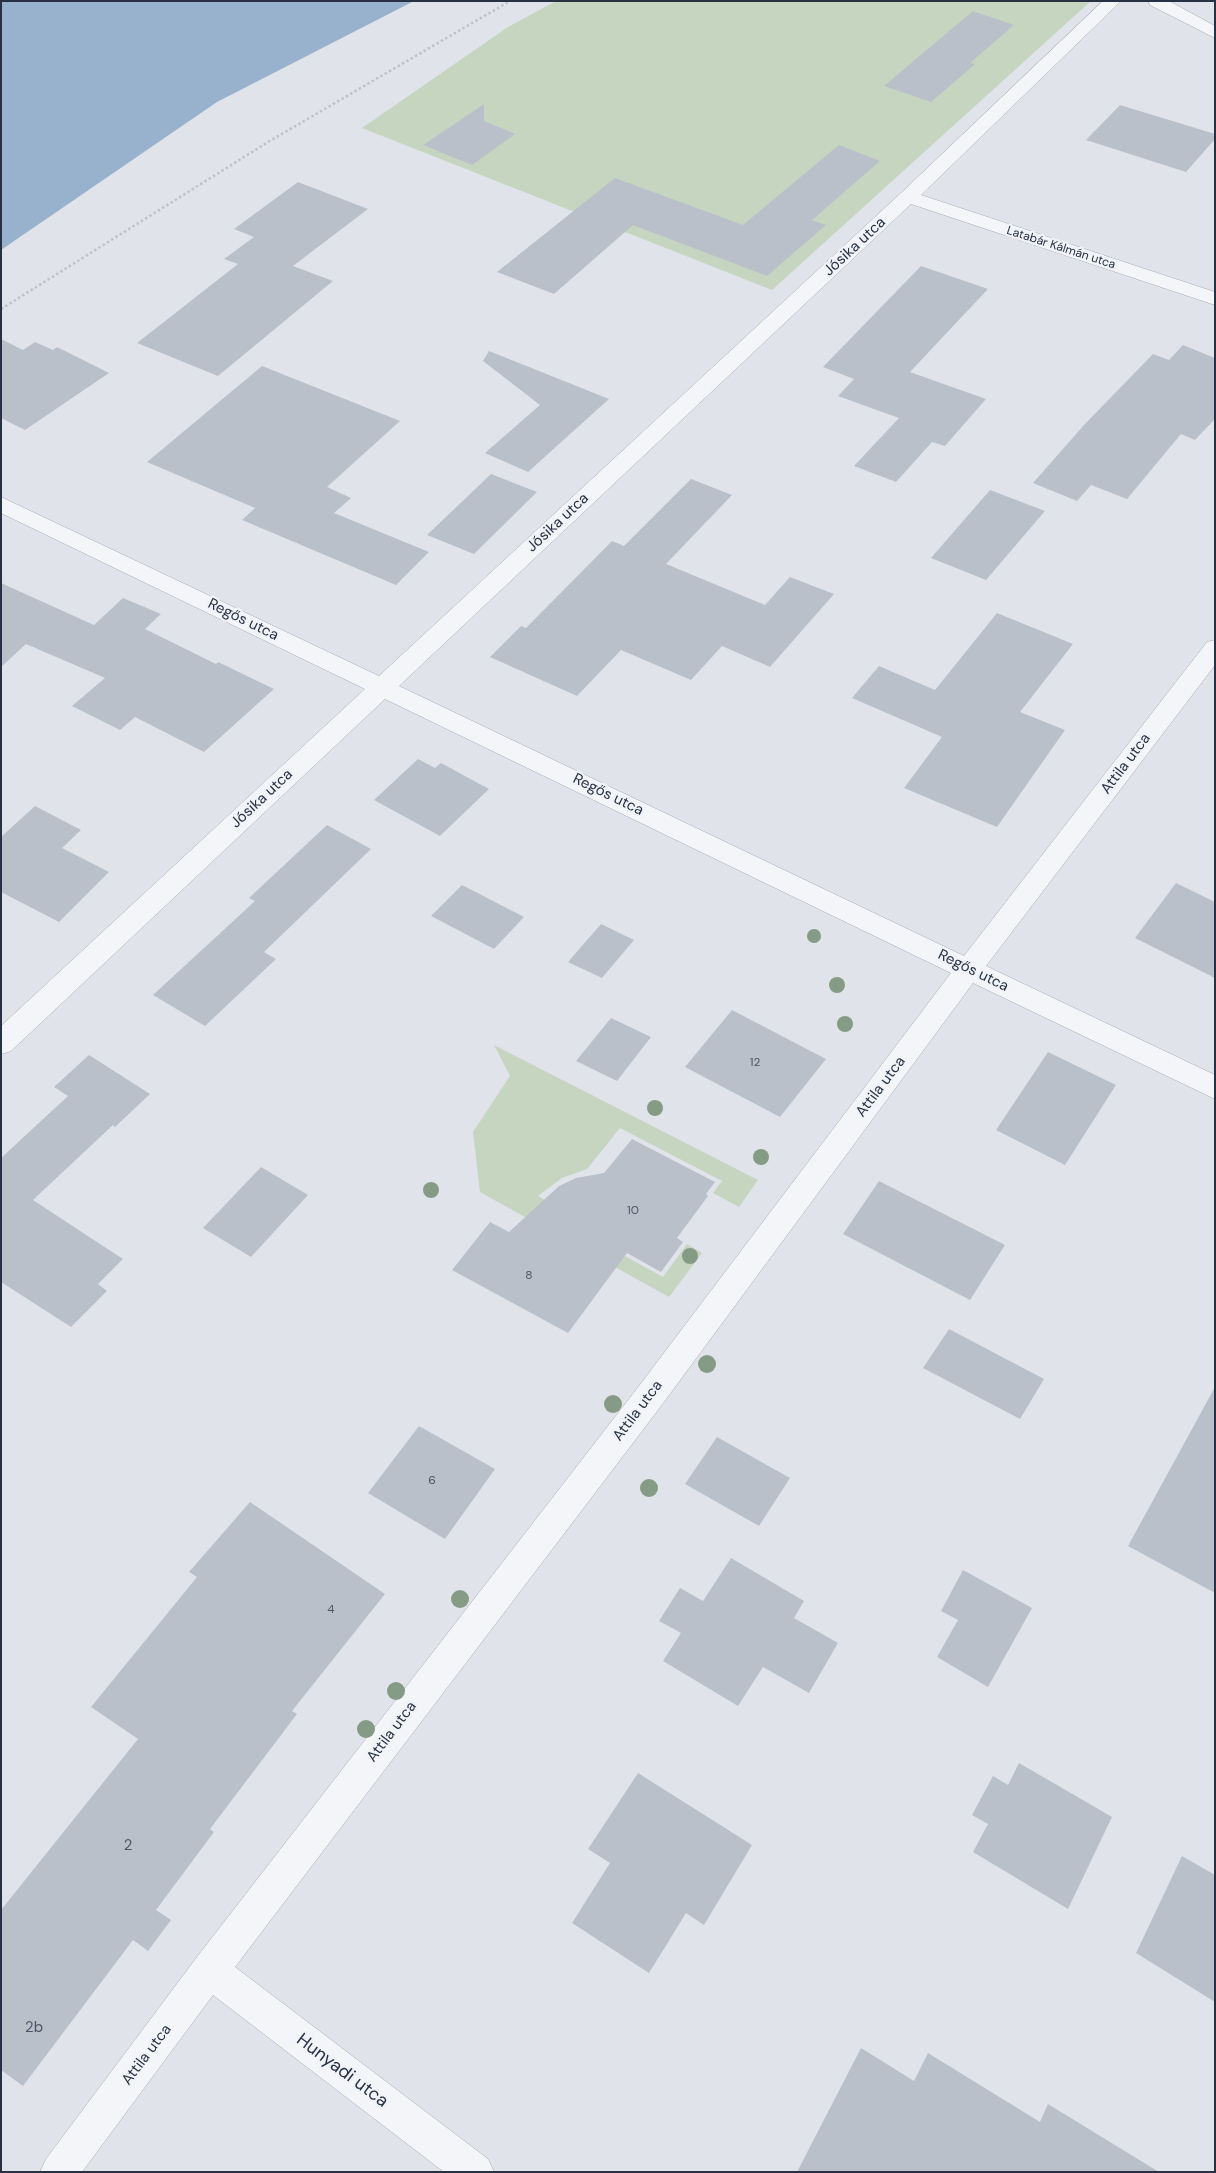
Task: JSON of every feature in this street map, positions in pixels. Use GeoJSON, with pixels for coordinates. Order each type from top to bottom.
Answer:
{"type":"FeatureCollection","features":[{"type":"Feature","properties":{"kind":"street","name":"Jósika utca"},"geometry":{"type":"LineString","coordinates":[[1,1043],[908,198],[1113,1]]}},
{"type":"Feature","properties":{"kind":"street"},"geometry":{"type":"LineString","coordinates":[[1156,1],[1215,33]]}},
{"type":"Feature","properties":{"kind":"street","name":"Latabár Kálmán utca"},"geometry":{"type":"LineString","coordinates":[[908,198],[1215,299]]}},
{"type":"Feature","properties":{"kind":"street","name":"Regős utca"},"geometry":{"type":"LineString","coordinates":[[1,504],[1215,1088]]}},
{"type":"Feature","properties":{"kind":"street","name":"Attila utca"},"geometry":{"type":"LineString","coordinates":[[59,2172],[210,1970],[650,1396],[969,969],[1215,648]]}},
{"type":"Feature","properties":{"kind":"street","name":"Hunyadi utca"},"geometry":{"type":"LineString","coordinates":[[210,1970],[475,2172]]}},
{"type":"Feature","properties":{"kind":"path"},"geometry":{"type":"LineString","coordinates":[[1,309],[268,142],[510,1]]}},
{"type":"Feature","properties":{"kind":"green space"},"geometry":{"type":"Polygon","coordinates":[[[556,1],[1091,1],[772,290],[362,128],[508,27],[556,1]]]}},
{"type":"Feature","properties":{"kind":"green space"},"geometry":{"type":"Polygon","coordinates":[[[494,1045],[758,1180],[739,1207],[713,1193],[722,1181],[620,1128],[587,1169],[562,1178],[538,1196],[616,1242],[612,1249],[663,1277],[687,1244],[702,1253],[669,1297],[480,1192],[473,1132],[510,1076],[494,1045]]]}},
{"type":"Feature","properties":{"kind":"water"},"geometry":{"type":"Polygon","coordinates":[[[1,1],[414,1],[217,102],[1,250],[1,1]]]}},
{"type":"Feature","properties":{"kind":"building"},"geometry":{"type":"Polygon","coordinates":[[[973,11],[1014,25],[970,63],[975,64],[931,102],[884,86],[973,11]]]}},
{"type":"Feature","properties":{"kind":"building"},"geometry":{"type":"Polygon","coordinates":[[[484,104],[484,121],[515,134],[472,165],[423,145],[484,104]]]}},
{"type":"Feature","properties":{"kind":"building"},"geometry":{"type":"Polygon","coordinates":[[[1120,105],[1215,134],[1215,139],[1186,172],[1086,140],[1120,105]]]}},
{"type":"Feature","properties":{"kind":"building"},"geometry":{"type":"Polygon","coordinates":[[[839,145],[880,161],[812,220],[826,225],[767,276],[633,225],[554,294],[497,272],[615,178],[743,225],[839,145]]]}},
{"type":"Feature","properties":{"kind":"building"},"geometry":{"type":"Polygon","coordinates":[[[298,182],[368,209],[293,266],[333,281],[218,376],[137,343],[238,264],[224,259],[254,237],[234,229],[298,182]]]}},
{"type":"Feature","properties":{"kind":"building"},"geometry":{"type":"Polygon","coordinates":[[[921,266],[988,289],[910,372],[986,399],[945,446],[932,442],[896,482],[854,466],[899,418],[838,396],[854,379],[823,367],[921,266]]]}},
{"type":"Feature","properties":{"kind":"building"},"geometry":{"type":"Polygon","coordinates":[[[1,339],[23,350],[35,342],[53,350],[57,347],[109,373],[25,430],[1,418],[1,339]]]}},
{"type":"Feature","properties":{"kind":"building"},"geometry":{"type":"Polygon","coordinates":[[[1183,345],[1215,358],[1215,419],[1195,440],[1181,434],[1127,499],[1091,485],[1077,501],[1033,483],[1084,425],[1153,354],[1169,360],[1183,345]]]}},
{"type":"Feature","properties":{"kind":"building"},"geometry":{"type":"Polygon","coordinates":[[[489,351],[609,399],[528,472],[485,453],[540,405],[483,361],[489,351]]]}},
{"type":"Feature","properties":{"kind":"building"},"geometry":{"type":"Polygon","coordinates":[[[262,366],[400,421],[327,487],[351,498],[334,513],[429,552],[396,585],[242,520],[255,508],[147,462],[262,366]]]}},
{"type":"Feature","properties":{"kind":"building"},"geometry":{"type":"Polygon","coordinates":[[[491,474],[537,492],[474,554],[427,535],[491,474]]]}},
{"type":"Feature","properties":{"kind":"building"},"geometry":{"type":"Polygon","coordinates":[[[691,479],[732,495],[666,564],[765,605],[790,577],[834,594],[770,667],[722,646],[691,680],[621,650],[577,696],[490,657],[521,626],[526,628],[612,541],[624,546],[691,479]]]}},
{"type":"Feature","properties":{"kind":"building"},"geometry":{"type":"Polygon","coordinates":[[[990,490],[1045,511],[986,580],[931,558],[990,490]]]}},
{"type":"Feature","properties":{"kind":"building"},"geometry":{"type":"Polygon","coordinates":[[[1,583],[94,625],[123,598],[161,614],[145,629],[216,664],[218,662],[274,689],[204,752],[135,717],[120,730],[72,706],[105,678],[26,644],[1,667],[1,583]]]}},
{"type":"Feature","properties":{"kind":"building"},"geometry":{"type":"Polygon","coordinates":[[[997,613],[1073,644],[1020,712],[1065,730],[997,827],[904,788],[942,737],[852,698],[879,666],[935,690],[997,613]]]}},
{"type":"Feature","properties":{"kind":"building"},"geometry":{"type":"Polygon","coordinates":[[[418,759],[435,768],[441,763],[489,789],[440,836],[374,800],[418,759]]]}},
{"type":"Feature","properties":{"kind":"building"},"geometry":{"type":"Polygon","coordinates":[[[35,806],[81,830],[62,848],[109,872],[59,922],[1,892],[1,837],[35,806]]]}},
{"type":"Feature","properties":{"kind":"building"},"geometry":{"type":"Polygon","coordinates":[[[327,825],[371,849],[264,952],[276,959],[205,1026],[153,995],[255,901],[249,898],[327,825]]]}},
{"type":"Feature","properties":{"kind":"building"},"geometry":{"type":"Polygon","coordinates":[[[1176,883],[1215,902],[1215,978],[1135,938],[1176,883]]]}},
{"type":"Feature","properties":{"kind":"building"},"geometry":{"type":"Polygon","coordinates":[[[462,885],[524,917],[494,949],[431,916],[462,885]]]}},
{"type":"Feature","properties":{"kind":"building"},"geometry":{"type":"Polygon","coordinates":[[[601,924],[634,940],[602,978],[568,962],[601,924]]]}},
{"type":"Feature","properties":{"kind":"building"},"geometry":{"type":"Polygon","coordinates":[[[732,1010],[826,1059],[780,1117],[685,1067],[732,1010]]]}},
{"type":"Feature","properties":{"kind":"building"},"geometry":{"type":"Polygon","coordinates":[[[611,1018],[651,1037],[617,1081],[576,1061],[611,1018]]]}},
{"type":"Feature","properties":{"kind":"building"},"geometry":{"type":"Polygon","coordinates":[[[1048,1052],[1116,1085],[1065,1165],[996,1130],[1048,1052]]]}},
{"type":"Feature","properties":{"kind":"building"},"geometry":{"type":"Polygon","coordinates":[[[89,1055],[150,1094],[115,1127],[113,1125],[33,1200],[123,1259],[98,1284],[107,1291],[71,1327],[1,1282],[1,1158],[68,1096],[54,1087],[89,1055]]]}},
{"type":"Feature","properties":{"kind":"building"},"geometry":{"type":"Polygon","coordinates":[[[632,1139],[715,1182],[706,1194],[708,1196],[677,1238],[683,1242],[661,1272],[627,1253],[568,1333],[452,1270],[490,1222],[509,1232],[559,1186],[576,1178],[604,1173],[632,1139]]]}},
{"type":"Feature","properties":{"kind":"building"},"geometry":{"type":"Polygon","coordinates":[[[261,1167],[308,1195],[251,1257],[203,1228],[261,1167]]]}},
{"type":"Feature","properties":{"kind":"building"},"geometry":{"type":"Polygon","coordinates":[[[879,1181],[1005,1245],[970,1300],[843,1234],[879,1181]]]}},
{"type":"Feature","properties":{"kind":"building"},"geometry":{"type":"Polygon","coordinates":[[[949,1329],[1044,1379],[1020,1419],[923,1368],[949,1329]]]}},
{"type":"Feature","properties":{"kind":"building"},"geometry":{"type":"Polygon","coordinates":[[[1215,1387],[1215,1593],[1128,1546],[1215,1387]]]}},
{"type":"Feature","properties":{"kind":"building"},"geometry":{"type":"Polygon","coordinates":[[[419,1426],[495,1469],[445,1539],[368,1493],[419,1426]]]}},
{"type":"Feature","properties":{"kind":"building"},"geometry":{"type":"Polygon","coordinates":[[[717,1437],[790,1478],[759,1526],[685,1484],[717,1437]]]}},
{"type":"Feature","properties":{"kind":"building"},"geometry":{"type":"Polygon","coordinates":[[[250,1502],[385,1594],[292,1711],[297,1714],[210,1829],[214,1832],[156,1910],[171,1920],[148,1951],[133,1940],[23,2086],[1,2070],[1,1910],[138,1739],[91,1707],[197,1577],[189,1572],[250,1502]]]}},
{"type":"Feature","properties":{"kind":"building"},"geometry":{"type":"Polygon","coordinates":[[[731,1558],[804,1601],[794,1618],[838,1643],[809,1693],[763,1667],[738,1706],[663,1661],[681,1633],[659,1621],[680,1588],[703,1601],[731,1558]]]}},
{"type":"Feature","properties":{"kind":"building"},"geometry":{"type":"Polygon","coordinates":[[[963,1570],[1032,1608],[988,1687],[937,1657],[958,1620],[941,1611],[963,1570]]]}},
{"type":"Feature","properties":{"kind":"building"},"geometry":{"type":"Polygon","coordinates":[[[1019,1763],[1112,1817],[1068,1909],[973,1852],[988,1824],[972,1815],[993,1776],[1008,1785],[1019,1763]]]}},
{"type":"Feature","properties":{"kind":"building"},"geometry":{"type":"Polygon","coordinates":[[[638,1773],[752,1845],[704,1925],[686,1913],[649,1973],[572,1923],[610,1863],[588,1849],[638,1773]]]}},
{"type":"Feature","properties":{"kind":"building"},"geometry":{"type":"Polygon","coordinates":[[[1182,1856],[1215,1875],[1215,2002],[1136,1953],[1182,1856]]]}},
{"type":"Feature","properties":{"kind":"building"},"geometry":{"type":"Polygon","coordinates":[[[861,2048],[914,2081],[928,2053],[1040,2122],[1048,2104],[1159,2172],[797,2172],[861,2048]]]}}]}
